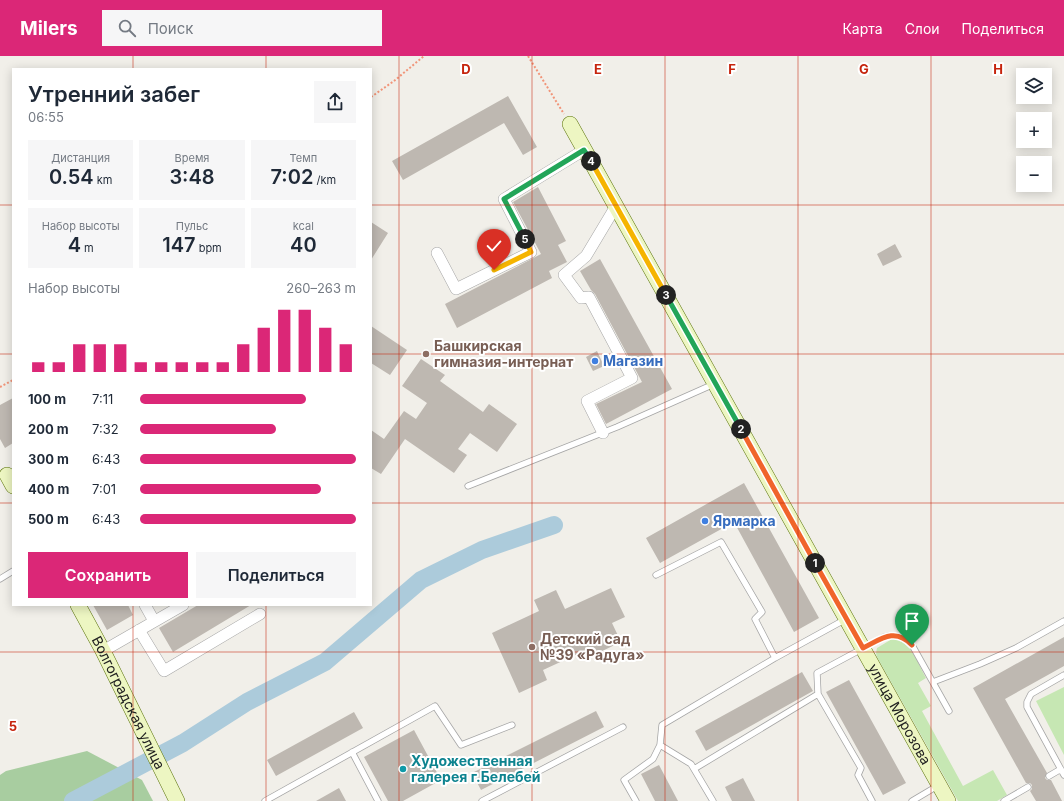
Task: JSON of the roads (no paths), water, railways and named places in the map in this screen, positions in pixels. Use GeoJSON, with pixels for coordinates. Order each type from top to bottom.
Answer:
{"type":"FeatureCollection","features":[{"type":"Feature","properties":{"kind":"street","name":"улица Морозова"},"geometry":{"type":"LineString","coordinates":[[570,124],[948,801]]}},
{"type":"Feature","properties":{"kind":"street"},"geometry":{"type":"LineString","coordinates":[[437,253],[456,290],[531,252],[504,199],[584,150]]}},
{"type":"Feature","properties":{"kind":"street"},"geometry":{"type":"LineString","coordinates":[[603,433],[587,401],[632,378],[589,297],[582,298],[564,275],[586,256],[616,206]]}},
{"type":"Feature","properties":{"kind":"street","name":"Волгоградская улица"},"geometry":{"type":"LineString","coordinates":[[79,606],[103,650],[175,797]]}},
{"type":"Feature","properties":{"kind":"street"},"geometry":{"type":"LineString","coordinates":[[146,606],[154,621]]}},
{"type":"Feature","properties":{"kind":"street"},"geometry":{"type":"LineString","coordinates":[[103,650],[180,606]]}},
{"type":"Feature","properties":{"kind":"street"},"geometry":{"type":"LineString","coordinates":[[139,630],[164,671],[260,614]]}},
{"type":"Feature","properties":{"kind":"lane"},"geometry":{"type":"LineString","coordinates":[[468,486],[603,433],[715,383]]}},
{"type":"Feature","properties":{"kind":"lane"},"geometry":{"type":"LineString","coordinates":[[656,575],[722,542],[762,612],[755,619],[775,658]]}},
{"type":"Feature","properties":{"kind":"lane"},"geometry":{"type":"LineString","coordinates":[[0,579],[12,572]]}},
{"type":"Feature","properties":{"kind":"lane"},"geometry":{"type":"LineString","coordinates":[[636,801],[624,780],[653,759],[660,745],[662,725],[775,658],[847,619]]}},
{"type":"Feature","properties":{"kind":"lane"},"geometry":{"type":"LineString","coordinates":[[932,682],[980,664],[1016,648],[1064,621]]}},
{"type":"Feature","properties":{"kind":"lane"},"geometry":{"type":"LineString","coordinates":[[872,801],[858,775],[861,768],[818,694],[817,673],[886,636],[898,636],[904,638],[912,645],[948,711]]}},
{"type":"Feature","properties":{"kind":"lane"},"geometry":{"type":"LineString","coordinates":[[1049,776],[1062,772],[1029,713],[1027,702],[1031,694],[1064,675]]}},
{"type":"Feature","properties":{"kind":"lane"},"geometry":{"type":"LineString","coordinates":[[694,769],[818,694]]}},
{"type":"Feature","properties":{"kind":"lane"},"geometry":{"type":"LineString","coordinates":[[265,801],[435,706],[461,745],[512,725]]}},
{"type":"Feature","properties":{"kind":"lane"},"geometry":{"type":"LineString","coordinates":[[482,801],[623,727]]}},
{"type":"Feature","properties":{"kind":"lane"},"geometry":{"type":"LineString","coordinates":[[660,745],[691,764],[713,801]]}},
{"type":"Feature","properties":{"kind":"lane"},"geometry":{"type":"LineString","coordinates":[[352,752],[378,801]]}},
{"type":"Feature","properties":{"kind":"lane"},"geometry":{"type":"LineString","coordinates":[[912,801],[940,785]]}},
{"type":"Feature","properties":{"kind":"lane"},"geometry":{"type":"LineString","coordinates":[[1004,801],[1015,798],[1028,788]]}},
{"type":"Feature","properties":{"kind":"waterway"},"geometry":{"type":"LineString","coordinates":[[73,801],[183,743],[247,702],[325,662],[421,580],[482,550],[554,525]]}},
{"type":"Feature","properties":{"kind":"place","name":"Башкирская гимназия-интернат"},"geometry":{"type":"Point","coordinates":[426,354]}},
{"type":"Feature","properties":{"kind":"place","name":"Магазин"},"geometry":{"type":"Point","coordinates":[595,361]}},
{"type":"Feature","properties":{"kind":"place","name":"Ярмарка"},"geometry":{"type":"Point","coordinates":[705,521]}},
{"type":"Feature","properties":{"kind":"place","name":"Детский сад №39 «Радуга»"},"geometry":{"type":"Point","coordinates":[532,647]}},
{"type":"Feature","properties":{"kind":"place","name":"Художественная галерея г.Белебей"},"geometry":{"type":"Point","coordinates":[403,769]}}]}
